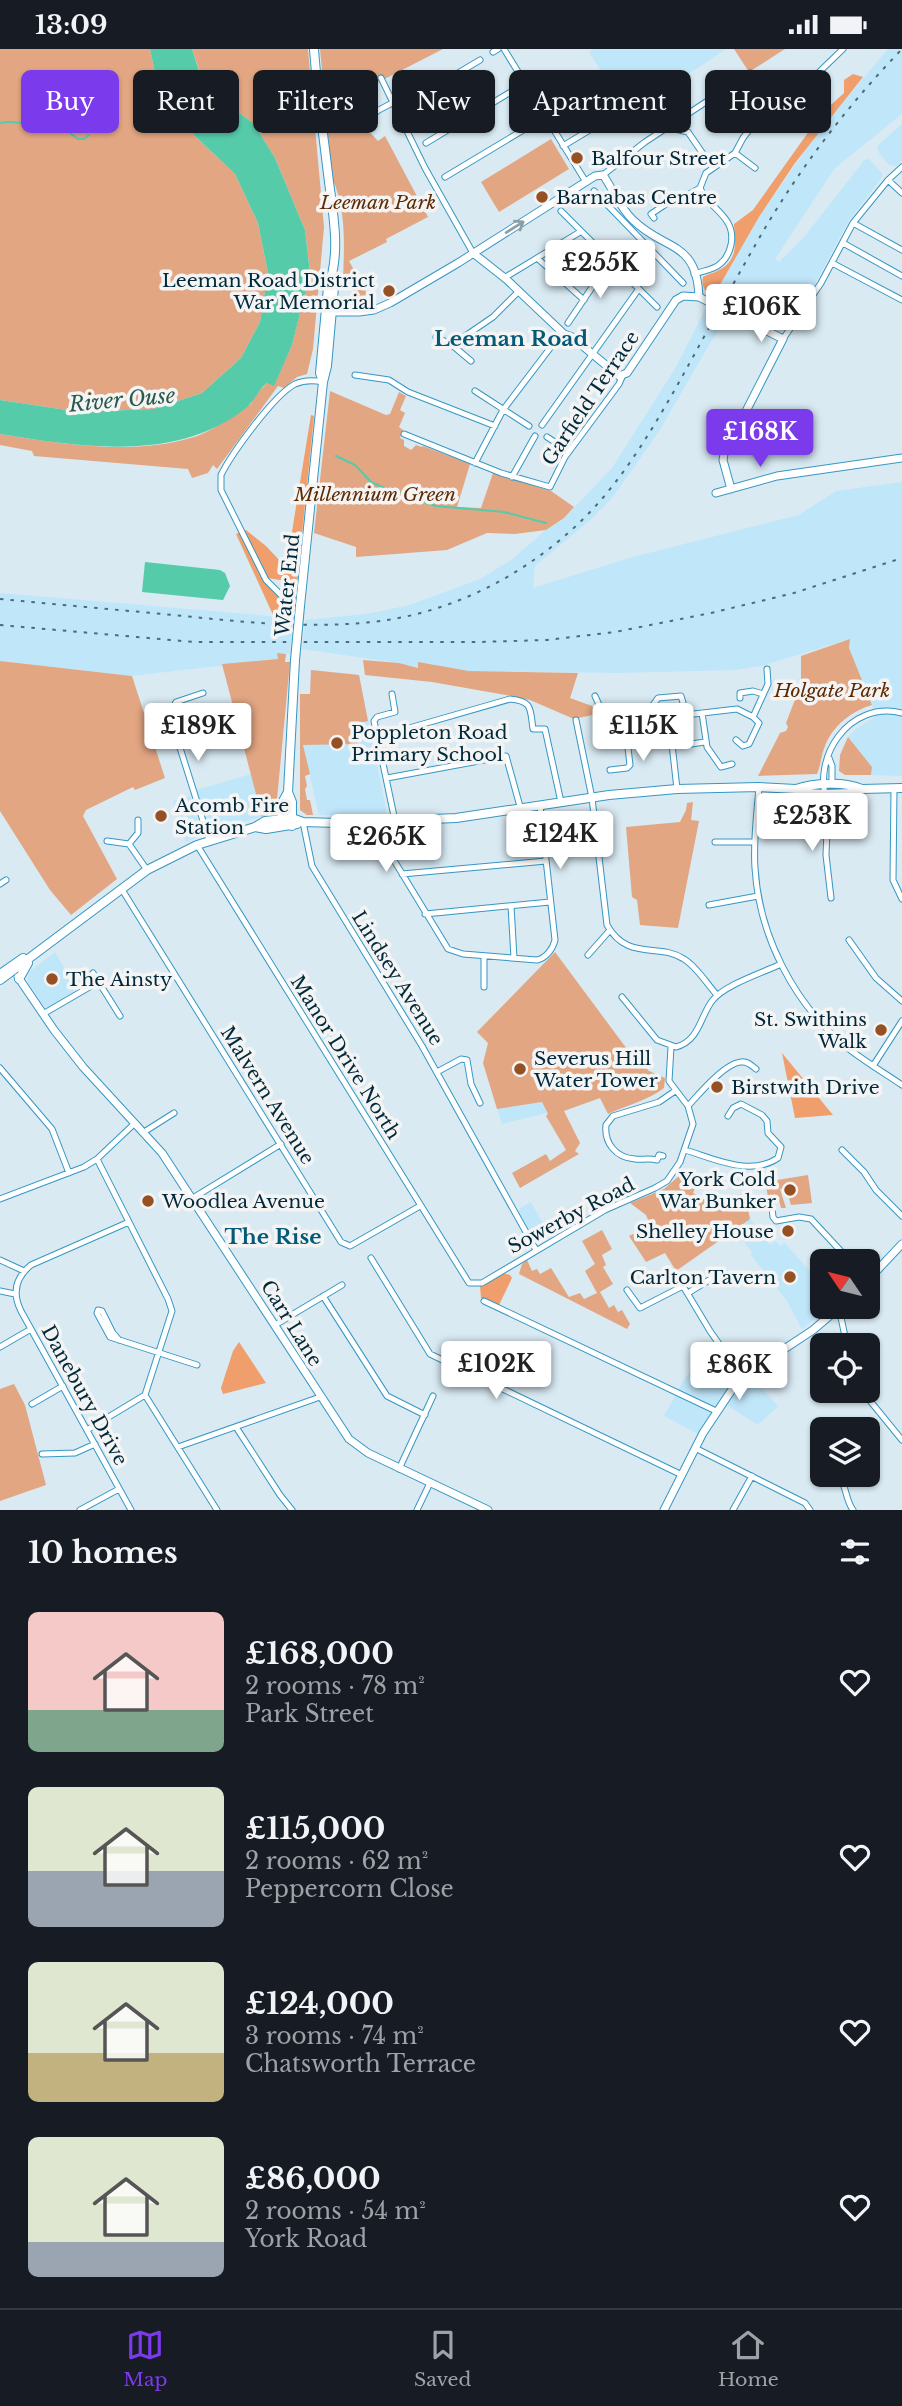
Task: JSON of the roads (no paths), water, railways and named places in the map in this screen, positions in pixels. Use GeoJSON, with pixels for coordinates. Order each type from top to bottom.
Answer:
{"type":"FeatureCollection","features":[{"type":"Feature","properties":{"kind":"main road","name":"Water End"},"geometry":{"type":"LineString","coordinates":[[292,822],[288,792],[295,660],[323,382],[327,366],[329,312],[334,287],[334,228],[314,49]]}},
{"type":"Feature","properties":{"kind":"main road"},"geometry":{"type":"LineString","coordinates":[[0,980],[15,972],[147,870],[209,840],[255,827],[265,821],[337,823],[456,818],[592,798],[677,789],[796,789],[806,786],[827,790],[852,785],[862,789],[898,788]]}},
{"type":"Feature","properties":{"kind":"main road","name":"Water End"},"geometry":{"type":"LineString","coordinates":[[281,823],[282,803],[288,792]]}},
{"type":"Feature","properties":{"kind":"main road"},"geometry":{"type":"LineString","coordinates":[[0,974],[15,972]]}},
{"type":"Feature","properties":{"kind":"street"},"geometry":{"type":"LineString","coordinates":[[504,49],[516,70]]}},
{"type":"Feature","properties":{"kind":"street"},"geometry":{"type":"LineString","coordinates":[[825,70],[844,49]]}},
{"type":"Feature","properties":{"kind":"street"},"geometry":{"type":"LineString","coordinates":[[459,70],[480,60]]}},
{"type":"Feature","properties":{"kind":"street"},"geometry":{"type":"LineString","coordinates":[[382,78],[392,98]]}},
{"type":"Feature","properties":{"kind":"street"},"geometry":{"type":"LineString","coordinates":[[426,143],[509,93]]}},
{"type":"Feature","properties":{"kind":"street"},"geometry":{"type":"LineString","coordinates":[[329,312],[374,310],[390,303],[595,176],[603,175],[645,142],[705,103]]}},
{"type":"Feature","properties":{"kind":"street"},"geometry":{"type":"LineString","coordinates":[[409,133],[425,168],[474,253],[564,334],[572,337],[622,377]]}},
{"type":"Feature","properties":{"kind":"street"},"geometry":{"type":"LineString","coordinates":[[445,177],[518,133]]}},
{"type":"Feature","properties":{"kind":"street"},"geometry":{"type":"LineString","coordinates":[[555,133],[586,182]]}},
{"type":"Feature","properties":{"kind":"street"},"geometry":{"type":"LineString","coordinates":[[563,146],[584,133]]}},
{"type":"Feature","properties":{"kind":"street"},"geometry":{"type":"LineString","coordinates":[[689,133],[712,167]]}},
{"type":"Feature","properties":{"kind":"street"},"geometry":{"type":"LineString","coordinates":[[654,218],[651,214],[669,202],[673,203],[700,188],[706,173],[735,153],[748,133]]}},
{"type":"Feature","properties":{"kind":"street"},"geometry":{"type":"LineString","coordinates":[[735,153],[755,168]]}},
{"type":"Feature","properties":{"kind":"street"},"geometry":{"type":"LineString","coordinates":[[730,489],[724,454],[783,339],[832,264],[853,223],[902,167]]}},
{"type":"Feature","properties":{"kind":"street"},"geometry":{"type":"LineString","coordinates":[[603,175],[628,215],[646,230],[680,249],[690,261],[698,284],[699,297]]}},
{"type":"Feature","properties":{"kind":"street"},"geometry":{"type":"LineString","coordinates":[[888,180],[902,193]]}},
{"type":"Feature","properties":{"kind":"street"},"geometry":{"type":"LineString","coordinates":[[700,188],[709,204],[728,224],[732,243],[720,264],[694,275],[686,295],[699,297],[783,339]]}},
{"type":"Feature","properties":{"kind":"street"},"geometry":{"type":"LineString","coordinates":[[594,191],[683,283]]}},
{"type":"Feature","properties":{"kind":"street"},"geometry":{"type":"LineString","coordinates":[[561,211],[594,247],[657,307]]}},
{"type":"Feature","properties":{"kind":"street"},"geometry":{"type":"LineString","coordinates":[[853,223],[902,250]]}},
{"type":"Feature","properties":{"kind":"street"},"geometry":{"type":"LineString","coordinates":[[638,238],[646,230]]}},
{"type":"Feature","properties":{"kind":"street"},"geometry":{"type":"LineString","coordinates":[[504,278],[580,232]]}},
{"type":"Feature","properties":{"kind":"street"},"geometry":{"type":"LineString","coordinates":[[843,243],[902,277]]}},
{"type":"Feature","properties":{"kind":"street"},"geometry":{"type":"LineString","coordinates":[[578,264],[594,247]]}},
{"type":"Feature","properties":{"kind":"street"},"geometry":{"type":"LineString","coordinates":[[537,258],[584,300]]}},
{"type":"Feature","properties":{"kind":"street"},"geometry":{"type":"LineString","coordinates":[[568,323],[609,262]]}},
{"type":"Feature","properties":{"kind":"street"},"geometry":{"type":"LineString","coordinates":[[832,264],[902,300]]}},
{"type":"Feature","properties":{"kind":"street"},"geometry":{"type":"LineString","coordinates":[[542,425],[638,290]]}},
{"type":"Feature","properties":{"kind":"street"},"geometry":{"type":"LineString","coordinates":[[452,345],[493,317],[518,292]]}},
{"type":"Feature","properties":{"kind":"street","name":"Garfield Terrace"},"geometry":{"type":"LineString","coordinates":[[512,477],[550,487],[569,451],[620,384],[622,377],[676,300],[686,295]]}},
{"type":"Feature","properties":{"kind":"street"},"geometry":{"type":"LineString","coordinates":[[436,337],[452,345],[471,361]]}},
{"type":"Feature","properties":{"kind":"street"},"geometry":{"type":"LineString","coordinates":[[475,463],[503,410],[557,339]]}},
{"type":"Feature","properties":{"kind":"street"},"geometry":{"type":"LineString","coordinates":[[365,376],[366,368]]}},
{"type":"Feature","properties":{"kind":"street"},"geometry":{"type":"LineString","coordinates":[[355,375],[389,380],[408,392],[495,426]]}},
{"type":"Feature","properties":{"kind":"street"},"geometry":{"type":"LineString","coordinates":[[293,599],[281,595],[266,580],[221,490],[220,475],[287,389],[300,382],[323,382]]}},
{"type":"Feature","properties":{"kind":"street"},"geometry":{"type":"LineString","coordinates":[[475,391],[529,426]]}},
{"type":"Feature","properties":{"kind":"street"},"geometry":{"type":"LineString","coordinates":[[404,434],[512,477],[535,436]]}},
{"type":"Feature","properties":{"kind":"street"},"geometry":{"type":"LineString","coordinates":[[547,437],[569,451]]}},
{"type":"Feature","properties":{"kind":"street"},"geometry":{"type":"LineString","coordinates":[[716,493],[786,476],[902,458]]}},
{"type":"Feature","properties":{"kind":"street"},"geometry":{"type":"LineString","coordinates":[[736,740],[743,746],[749,744],[755,718],[768,684],[767,669]]}},
{"type":"Feature","properties":{"kind":"street"},"geometry":{"type":"LineString","coordinates":[[740,698],[741,691],[763,694]]}},
{"type":"Feature","properties":{"kind":"street"},"geometry":{"type":"LineString","coordinates":[[203,693],[176,702],[170,716],[209,840]]}},
{"type":"Feature","properties":{"kind":"street"},"geometry":{"type":"LineString","coordinates":[[392,694],[395,712],[377,717],[374,721],[395,821]]}},
{"type":"Feature","properties":{"kind":"street"},"geometry":{"type":"LineString","coordinates":[[595,696],[600,707],[614,712],[625,722],[630,765],[627,768],[610,770]]}},
{"type":"Feature","properties":{"kind":"street"},"geometry":{"type":"LineString","coordinates":[[654,718],[653,705],[658,698],[681,696],[684,706]]}},
{"type":"Feature","properties":{"kind":"street"},"geometry":{"type":"LineString","coordinates":[[378,737],[512,699],[527,702],[533,729],[544,728],[561,803]]}},
{"type":"Feature","properties":{"kind":"street"},"geometry":{"type":"LineString","coordinates":[[625,722],[733,709],[755,718]]}},
{"type":"Feature","properties":{"kind":"street"},"geometry":{"type":"LineString","coordinates":[[831,898],[825,855],[828,805],[824,768],[832,745],[840,733],[857,719],[878,712],[902,713]]}},
{"type":"Feature","properties":{"kind":"street"},"geometry":{"type":"LineString","coordinates":[[702,713],[705,743],[719,765],[732,765]]}},
{"type":"Feature","properties":{"kind":"street"},"geometry":{"type":"LineString","coordinates":[[669,717],[677,789]]}},
{"type":"Feature","properties":{"kind":"street"},"geometry":{"type":"LineString","coordinates":[[576,720],[592,798],[606,921],[610,930],[637,949],[684,958],[717,995]]}},
{"type":"Feature","properties":{"kind":"street"},"geometry":{"type":"LineString","coordinates":[[691,744],[705,743]]}},
{"type":"Feature","properties":{"kind":"street"},"geometry":{"type":"LineString","coordinates":[[387,778],[506,756],[521,810]]}},
{"type":"Feature","properties":{"kind":"street"},"geometry":{"type":"LineString","coordinates":[[759,787],[754,842],[758,896],[781,964],[818,1019],[842,1044],[902,1085]]}},
{"type":"Feature","properties":{"kind":"street"},"geometry":{"type":"LineString","coordinates":[[898,788],[893,880],[902,899]]}},
{"type":"Feature","properties":{"kind":"street"},"geometry":{"type":"LineString","coordinates":[[370,821],[425,914],[451,951],[484,956],[543,958],[553,947],[555,940],[540,806]]}},
{"type":"Feature","properties":{"kind":"street"},"geometry":{"type":"LineString","coordinates":[[129,844],[138,833],[138,820]]}},
{"type":"Feature","properties":{"kind":"street","name":"Lindsey Avenue"},"geometry":{"type":"LineString","coordinates":[[303,822],[312,866],[437,1072],[536,1250]]}},
{"type":"Feature","properties":{"kind":"street"},"geometry":{"type":"LineString","coordinates":[[107,841],[129,844],[147,870]]}},
{"type":"Feature","properties":{"kind":"street"},"geometry":{"type":"LineString","coordinates":[[715,842],[754,842]]}},
{"type":"Feature","properties":{"kind":"street","name":"Manor Drive North"},"geometry":{"type":"LineString","coordinates":[[197,845],[419,1206],[471,1284]]}},
{"type":"Feature","properties":{"kind":"street"},"geometry":{"type":"LineString","coordinates":[[402,874],[546,860]]}},
{"type":"Feature","properties":{"kind":"street"},"geometry":{"type":"LineString","coordinates":[[0,884],[6,880]]}},
{"type":"Feature","properties":{"kind":"street","name":"Malvern Avenue"},"geometry":{"type":"LineString","coordinates":[[121,888],[341,1242],[350,1246],[419,1206]]}},
{"type":"Feature","properties":{"kind":"street"},"geometry":{"type":"LineString","coordinates":[[709,905],[758,896]]}},
{"type":"Feature","properties":{"kind":"street"},"geometry":{"type":"LineString","coordinates":[[425,914],[550,902]]}},
{"type":"Feature","properties":{"kind":"street"},"geometry":{"type":"LineString","coordinates":[[511,906],[514,958]]}},
{"type":"Feature","properties":{"kind":"street"},"geometry":{"type":"LineString","coordinates":[[588,955],[610,930]]}},
{"type":"Feature","properties":{"kind":"street"},"geometry":{"type":"LineString","coordinates":[[849,940],[876,978],[902,1001]]}},
{"type":"Feature","properties":{"kind":"street"},"geometry":{"type":"LineString","coordinates":[[484,956],[484,987]]}},
{"type":"Feature","properties":{"kind":"street"},"geometry":{"type":"LineString","coordinates":[[622,997],[657,1040],[671,1047],[681,1046],[692,1038],[717,995],[781,964]]}},
{"type":"Feature","properties":{"kind":"street","name":"Carr Lane"},"geometry":{"type":"LineString","coordinates":[[15,972],[89,1075],[162,1153],[349,1439],[368,1453],[399,1469],[488,1510]]}},
{"type":"Feature","properties":{"kind":"street"},"geometry":{"type":"LineString","coordinates":[[93,973],[120,1016]]}},
{"type":"Feature","properties":{"kind":"street"},"geometry":{"type":"LineString","coordinates":[[43,1014],[98,982]]}},
{"type":"Feature","properties":{"kind":"street"},"geometry":{"type":"LineString","coordinates":[[873,1066],[902,1021]]}},
{"type":"Feature","properties":{"kind":"street"},"geometry":{"type":"LineString","coordinates":[[671,1047],[669,1079],[688,1106],[719,1075],[736,1063],[748,1063],[756,1069]]}},
{"type":"Feature","properties":{"kind":"street","name":"Lindsey Avenue"},"geometry":{"type":"LineString","coordinates":[[437,1072],[461,1059],[475,1061]]}},
{"type":"Feature","properties":{"kind":"street","name":"Lindsey Avenue"},"geometry":{"type":"LineString","coordinates":[[467,1059],[471,1083],[480,1103]]}},
{"type":"Feature","properties":{"kind":"street"},"geometry":{"type":"LineString","coordinates":[[0,1068],[52,1129],[69,1173]]}},
{"type":"Feature","properties":{"kind":"street"},"geometry":{"type":"LineString","coordinates":[[663,1156],[659,1155],[657,1160],[633,1159],[620,1155],[607,1139],[606,1125],[613,1116],[651,1106],[675,1091]]}},
{"type":"Feature","properties":{"kind":"street"},"geometry":{"type":"LineString","coordinates":[[685,1150],[746,1166],[769,1163],[778,1158],[781,1147],[768,1133],[762,1115],[741,1104],[733,1108],[728,1116]]}},
{"type":"Feature","properties":{"kind":"street","name":"Sowerby Road"},"geometry":{"type":"LineString","coordinates":[[471,1284],[482,1283],[605,1210],[667,1181],[676,1171],[693,1123],[688,1106]]}},
{"type":"Feature","properties":{"kind":"street"},"geometry":{"type":"LineString","coordinates":[[144,1132],[174,1113]]}},
{"type":"Feature","properties":{"kind":"street"},"geometry":{"type":"LineString","coordinates":[[0,1199],[69,1173],[97,1159],[135,1123]]}},
{"type":"Feature","properties":{"kind":"street"},"geometry":{"type":"LineString","coordinates":[[193,1198],[281,1144]]}},
{"type":"Feature","properties":{"kind":"street"},"geometry":{"type":"LineString","coordinates":[[842,1150],[902,1216]]}},
{"type":"Feature","properties":{"kind":"street"},"geometry":{"type":"LineString","coordinates":[[87,1430],[145,1395],[172,1318],[172,1307],[97,1159]]}},
{"type":"Feature","properties":{"kind":"street"},"geometry":{"type":"LineString","coordinates":[[772,1206],[776,1220],[799,1217],[811,1219],[839,1249]]}},
{"type":"Feature","properties":{"kind":"street"},"geometry":{"type":"LineString","coordinates":[[0,1291],[15,1294],[19,1278],[31,1265],[130,1222]]}},
{"type":"Feature","properties":{"kind":"street"},"geometry":{"type":"LineString","coordinates":[[880,1267],[902,1244]]}},
{"type":"Feature","properties":{"kind":"street"},"geometry":{"type":"LineString","coordinates":[[371,1258],[430,1354],[682,1475]]}},
{"type":"Feature","properties":{"kind":"street"},"geometry":{"type":"LineString","coordinates":[[0,1260],[24,1271]]}},
{"type":"Feature","properties":{"kind":"street"},"geometry":{"type":"LineString","coordinates":[[688,1293],[722,1272],[737,1279]]}},
{"type":"Feature","properties":{"kind":"street"},"geometry":{"type":"LineString","coordinates":[[275,1325],[342,1285]]}},
{"type":"Feature","properties":{"kind":"street"},"geometry":{"type":"LineString","coordinates":[[627,1290],[640,1308],[683,1286],[742,1377]]}},
{"type":"Feature","properties":{"kind":"street","name":"Danebury Drive"},"geometry":{"type":"LineString","coordinates":[[15,1294],[31,1329],[131,1510]]}},
{"type":"Feature","properties":{"kind":"street"},"geometry":{"type":"LineString","coordinates":[[323,1296],[387,1396],[425,1415]]}},
{"type":"Feature","properties":{"kind":"street"},"geometry":{"type":"LineString","coordinates":[[484,1301],[716,1411]]}},
{"type":"Feature","properties":{"kind":"street"},"geometry":{"type":"LineString","coordinates":[[119,1340],[99,1310],[97,1313],[108,1335],[119,1340],[197,1365]]}},
{"type":"Feature","properties":{"kind":"street"},"geometry":{"type":"LineString","coordinates":[[664,1510],[716,1411],[742,1377],[807,1335],[826,1319]]}},
{"type":"Feature","properties":{"kind":"street"},"geometry":{"type":"LineString","coordinates":[[0,1347],[31,1329]]}},
{"type":"Feature","properties":{"kind":"street"},"geometry":{"type":"LineString","coordinates":[[32,1405],[63,1386]]}},
{"type":"Feature","properties":{"kind":"street"},"geometry":{"type":"LineString","coordinates":[[145,1395],[218,1510]]}},
{"type":"Feature","properties":{"kind":"street"},"geometry":{"type":"LineString","coordinates":[[399,1469],[433,1396]]}},
{"type":"Feature","properties":{"kind":"street"},"geometry":{"type":"LineString","coordinates":[[178,1447],[320,1397]]}},
{"type":"Feature","properties":{"kind":"street"},"geometry":{"type":"LineString","coordinates":[[872,1403],[902,1440]]}},
{"type":"Feature","properties":{"kind":"street"},"geometry":{"type":"LineString","coordinates":[[236,1427],[279,1495],[292,1510]]}},
{"type":"Feature","properties":{"kind":"street"},"geometry":{"type":"LineString","coordinates":[[42,1454],[75,1453],[94,1444]]}},
{"type":"Feature","properties":{"kind":"street"},"geometry":{"type":"LineString","coordinates":[[695,1448],[810,1508]]}},
{"type":"Feature","properties":{"kind":"street"},"geometry":{"type":"LineString","coordinates":[[733,1510],[752,1476]]}},
{"type":"Feature","properties":{"kind":"street"},"geometry":{"type":"LineString","coordinates":[[417,1510],[430,1483]]}},
{"type":"Feature","properties":{"kind":"street"},"geometry":{"type":"LineString","coordinates":[[844,1487],[847,1501],[853,1510]]}},
{"type":"Feature","properties":{"kind":"street"},"geometry":{"type":"LineString","coordinates":[[80,1510],[119,1489]]}},
{"type":"Feature","properties":{"kind":"waterway"},"geometry":{"type":"LineString","coordinates":[[0,123],[25,123],[38,112],[49,110],[50,101],[54,100],[67,110],[71,134],[78,139],[89,135]]}},
{"type":"Feature","properties":{"kind":"waterway"},"geometry":{"type":"LineString","coordinates":[[336,456],[355,465],[371,482],[393,492],[412,493],[426,503],[504,512],[546,523]]}},
{"type":"Feature","properties":{"kind":"railway"},"geometry":{"type":"LineString","coordinates":[[0,599],[295,625],[361,623],[425,612],[486,588],[515,572],[568,533],[616,482],[659,417],[768,223],[798,177],[830,132],[902,49]]}},
{"type":"Feature","properties":{"kind":"railway"},"geometry":{"type":"LineString","coordinates":[[0,625],[194,642],[547,640],[615,632],[711,613],[794,593],[902,558]]}},
{"type":"Feature","properties":{"kind":"place","name":"Balfour Street"},"geometry":{"type":"Point","coordinates":[577,158]}},
{"type":"Feature","properties":{"kind":"place","name":"Barnabas Centre"},"geometry":{"type":"Point","coordinates":[542,197]}},
{"type":"Feature","properties":{"kind":"place","name":"Leeman Road District War Memorial"},"geometry":{"type":"Point","coordinates":[389,291]}},
{"type":"Feature","properties":{"kind":"place","name":"Poppleton Road Primary School"},"geometry":{"type":"Point","coordinates":[337,743]}},
{"type":"Feature","properties":{"kind":"place","name":"Acomb Fire Station"},"geometry":{"type":"Point","coordinates":[161,816]}},
{"type":"Feature","properties":{"kind":"place","name":"The Ainsty"},"geometry":{"type":"Point","coordinates":[52,979]}},
{"type":"Feature","properties":{"kind":"place","name":"St. Swithins Walk"},"geometry":{"type":"Point","coordinates":[881,1030]}},
{"type":"Feature","properties":{"kind":"place","name":"Severus Hill Water Tower"},"geometry":{"type":"Point","coordinates":[520,1069]}},
{"type":"Feature","properties":{"kind":"place","name":"Birstwith Drive"},"geometry":{"type":"Point","coordinates":[717,1087]}},
{"type":"Feature","properties":{"kind":"place","name":"York Cold War Bunker"},"geometry":{"type":"Point","coordinates":[790,1190]}},
{"type":"Feature","properties":{"kind":"place","name":"Woodlea Avenue"},"geometry":{"type":"Point","coordinates":[148,1201]}},
{"type":"Feature","properties":{"kind":"place","name":"Shelley House"},"geometry":{"type":"Point","coordinates":[788,1231]}},
{"type":"Feature","properties":{"kind":"place","name":"Carlton Tavern"},"geometry":{"type":"Point","coordinates":[790,1277]}},
{"type":"Feature","properties":{"kind":"district","name":"Leeman Road"},"geometry":{"type":"Point","coordinates":[511,339]}},
{"type":"Feature","properties":{"kind":"district","name":"The Rise"},"geometry":{"type":"Point","coordinates":[273,1237]}},
{"type":"Feature","properties":{"kind":"park label","name":"Leeman Park"},"geometry":{"type":"Point","coordinates":[378,202]}},
{"type":"Feature","properties":{"kind":"park label","name":"Millennium Green"},"geometry":{"type":"Point","coordinates":[375,494]}},
{"type":"Feature","properties":{"kind":"park label","name":"Holgate Park"},"geometry":{"type":"Point","coordinates":[832,690]}},
{"type":"Feature","properties":{"kind":"water label","name":"River Ouse"},"geometry":{"type":"Point","coordinates":[122,400]}}]}
